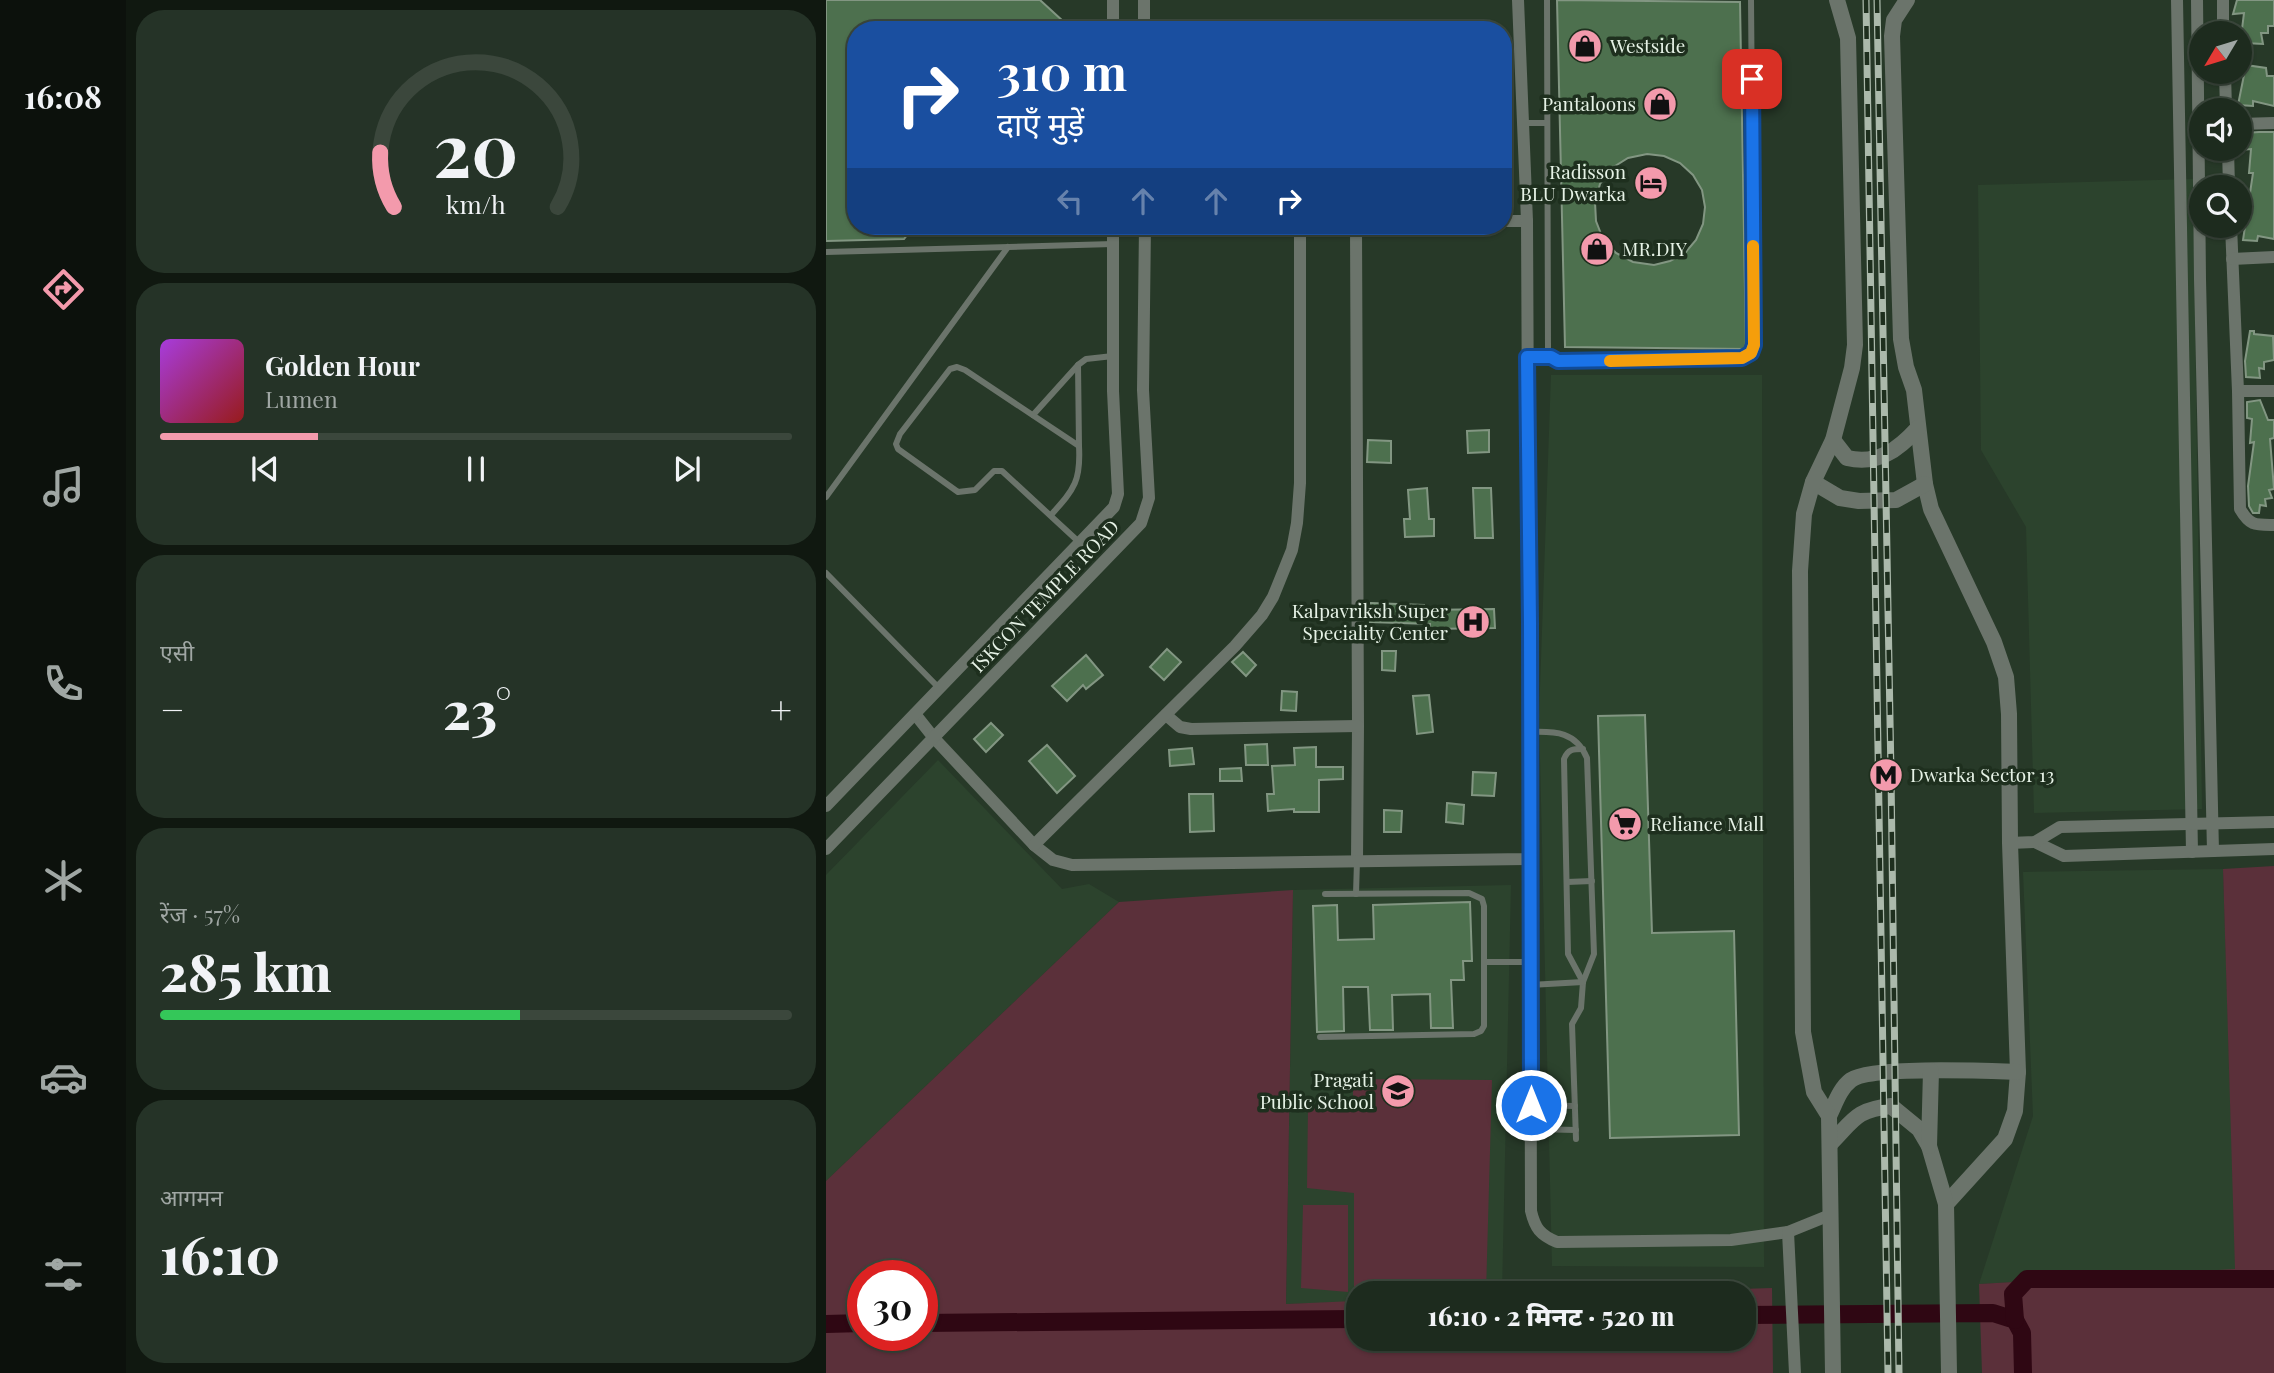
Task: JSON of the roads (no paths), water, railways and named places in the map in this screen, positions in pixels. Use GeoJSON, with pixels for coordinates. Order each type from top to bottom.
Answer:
{"type":"FeatureCollection","features":[{"type":"Feature","properties":{"kind":"street"},"geometry":{"type":"LineString","coordinates":[[1113,0],[1113,21]]}},
{"type":"Feature","properties":{"kind":"street"},"geometry":{"type":"LineString","coordinates":[[1144,0],[1144,21]]}},
{"type":"Feature","properties":{"kind":"street"},"geometry":{"type":"LineString","coordinates":[[1518,0],[1527,221],[1531,1211],[1535,1226],[1544,1237],[1557,1242],[1731,1240],[1788,1232],[1830,1215]]}},
{"type":"Feature","properties":{"kind":"street"},"geometry":{"type":"LineString","coordinates":[[1833,1373],[1829,1116],[1814,1092],[1803,1032],[1800,571],[1804,513],[1813,482],[1833,439],[1852,368],[1855,345],[1848,38],[1837,0]]}},
{"type":"Feature","properties":{"kind":"street"},"geometry":{"type":"LineString","coordinates":[[1907,0],[1894,20],[1892,36],[1901,339],[1914,390],[1931,509],[1994,642],[2006,677],[2009,714],[2010,843],[2018,1072],[2015,1111],[2006,1139],[1946,1203]]}},
{"type":"Feature","properties":{"kind":"street"},"geometry":{"type":"LineString","coordinates":[[2177,0],[2192,852]]}},
{"type":"Feature","properties":{"kind":"street"},"geometry":{"type":"LineString","coordinates":[[2197,0],[2213,851]]}},
{"type":"Feature","properties":{"kind":"street"},"geometry":{"type":"LineString","coordinates":[[2223,0],[2223,21]]}},
{"type":"Feature","properties":{"kind":"street"},"geometry":{"type":"LineString","coordinates":[[2252,124],[2274,123]]}},
{"type":"Feature","properties":{"kind":"street"},"geometry":{"type":"LineString","coordinates":[[1512,221],[1527,221]]}},
{"type":"Feature","properties":{"kind":"street","name":"ISKCON TEMPLE ROAD"},"geometry":{"type":"LineString","coordinates":[[826,806],[1114,508],[1118,494],[1113,356],[1113,235]]}},
{"type":"Feature","properties":{"kind":"street","name":"ISKCON TEMPLE ROAD"},"geometry":{"type":"LineString","coordinates":[[826,849],[1141,523],[1149,498],[1143,390],[1145,235]]}},
{"type":"Feature","properties":{"kind":"street"},"geometry":{"type":"LineString","coordinates":[[1034,845],[1235,646],[1262,615],[1273,597],[1292,550],[1300,483],[1300,235]]}},
{"type":"Feature","properties":{"kind":"street"},"geometry":{"type":"LineString","coordinates":[[1356,235],[1357,861]]}},
{"type":"Feature","properties":{"kind":"street"},"geometry":{"type":"LineString","coordinates":[[2231,238],[2240,509],[2246,520],[2257,525],[2274,525]]}},
{"type":"Feature","properties":{"kind":"street"},"geometry":{"type":"LineString","coordinates":[[2232,259],[2274,257]]}},
{"type":"Feature","properties":{"kind":"street"},"geometry":{"type":"LineString","coordinates":[[2238,391],[2274,391]]}},
{"type":"Feature","properties":{"kind":"street"},"geometry":{"type":"LineString","coordinates":[[1833,439],[1839,450],[1856,460],[1894,451],[1918,428]]}},
{"type":"Feature","properties":{"kind":"street"},"geometry":{"type":"LineString","coordinates":[[1813,482],[1840,498],[1859,501],[1896,500],[1926,484]]}},
{"type":"Feature","properties":{"kind":"street"},"geometry":{"type":"LineString","coordinates":[[915,715],[1034,845],[1053,860],[1072,865],[1530,859]]}},
{"type":"Feature","properties":{"kind":"street"},"geometry":{"type":"LineString","coordinates":[[1166,715],[1180,727],[1191,729],[1358,726]]}},
{"type":"Feature","properties":{"kind":"street"},"geometry":{"type":"LineString","coordinates":[[2035,842],[2060,827],[2274,822]]}},
{"type":"Feature","properties":{"kind":"street"},"geometry":{"type":"LineString","coordinates":[[2010,843],[2035,842],[2064,856],[2274,849]]}},
{"type":"Feature","properties":{"kind":"street"},"geometry":{"type":"LineString","coordinates":[[1829,1116],[1844,1087],[1863,1074],[1931,1071],[2018,1072]]}},
{"type":"Feature","properties":{"kind":"street"},"geometry":{"type":"LineString","coordinates":[[1929,1146],[1931,1071]]}},
{"type":"Feature","properties":{"kind":"street"},"geometry":{"type":"LineString","coordinates":[[1831,1143],[1852,1119],[1862,1112],[1891,1106],[1919,1129],[1929,1146],[1946,1203],[1949,1373]]}},
{"type":"Feature","properties":{"kind":"street"},"geometry":{"type":"LineString","coordinates":[[1788,1232],[1795,1373]]}},
{"type":"Feature","properties":{"kind":"lane"},"geometry":{"type":"LineString","coordinates":[[1547,0],[1548,350],[1551,357]]}},
{"type":"Feature","properties":{"kind":"lane"},"geometry":{"type":"LineString","coordinates":[[1527,357],[1551,357],[1558,361],[1742,358],[1751,353],[1754,345],[1751,0]]}},
{"type":"Feature","properties":{"kind":"lane"},"geometry":{"type":"LineString","coordinates":[[1523,123],[1547,123]]}},
{"type":"Feature","properties":{"kind":"lane"},"geometry":{"type":"LineString","coordinates":[[826,253],[1113,244]]}},
{"type":"Feature","properties":{"kind":"lane"},"geometry":{"type":"LineString","coordinates":[[826,497],[1008,247]]}},
{"type":"Feature","properties":{"kind":"lane"},"geometry":{"type":"LineString","coordinates":[[1033,415],[1086,359],[1113,356]]}},
{"type":"Feature","properties":{"kind":"lane"},"geometry":{"type":"LineString","coordinates":[[1051,514],[1072,491],[1080,468],[1078,365]]}},
{"type":"Feature","properties":{"kind":"lane"},"geometry":{"type":"LineString","coordinates":[[1079,446],[957,367],[945,374],[896,444],[898,449],[958,492],[975,490],[994,471],[1002,471],[1080,543]]}},
{"type":"Feature","properties":{"kind":"lane"},"geometry":{"type":"LineString","coordinates":[[826,573],[939,688]]}},
{"type":"Feature","properties":{"kind":"lane"},"geometry":{"type":"LineString","coordinates":[[1530,732],[1559,732],[1571,736],[1587,758],[1594,954],[1583,982],[1581,1008],[1572,1024],[1576,1139]]}},
{"type":"Feature","properties":{"kind":"lane"},"geometry":{"type":"LineString","coordinates":[[1583,749],[1572,749],[1566,753],[1564,759],[1568,954],[1583,982]]}},
{"type":"Feature","properties":{"kind":"lane"},"geometry":{"type":"LineString","coordinates":[[1356,894],[1357,861]]}},
{"type":"Feature","properties":{"kind":"lane"},"geometry":{"type":"LineString","coordinates":[[1567,881],[1592,881]]}},
{"type":"Feature","properties":{"kind":"lane"},"geometry":{"type":"LineString","coordinates":[[1320,1037],[1474,1034],[1484,1026],[1482,899],[1469,893],[1325,894]]}},
{"type":"Feature","properties":{"kind":"lane"},"geometry":{"type":"LineString","coordinates":[[1484,962],[1530,962]]}},
{"type":"Feature","properties":{"kind":"lane"},"geometry":{"type":"LineString","coordinates":[[1530,985],[1583,982]]}},
{"type":"Feature","properties":{"kind":"lane"},"geometry":{"type":"LineString","coordinates":[[1531,1105],[1575,1106]]}},
{"type":"Feature","properties":{"kind":"lane"},"geometry":{"type":"LineString","coordinates":[[1531,1129],[1576,1130]]}},
{"type":"Feature","properties":{"kind":"waterway"},"geometry":{"type":"LineString","coordinates":[[2015,1320],[2013,1294],[2027,1279],[2274,1279]]}},
{"type":"Feature","properties":{"kind":"waterway"},"geometry":{"type":"LineString","coordinates":[[1756,1315],[1993,1313],[2015,1320],[2022,1333],[2023,1373]]}},
{"type":"Feature","properties":{"kind":"waterway"},"geometry":{"type":"LineString","coordinates":[[938,1323],[1346,1319]]}},
{"type":"Feature","properties":{"kind":"waterway"},"geometry":{"type":"LineString","coordinates":[[826,1324],[847,1323]]}},
{"type":"Feature","properties":{"kind":"railway"},"geometry":{"type":"LineString","coordinates":[[1866,0],[1888,1373]]}},
{"type":"Feature","properties":{"kind":"railway"},"geometry":{"type":"LineString","coordinates":[[1877,0],[1899,1373]]}},
{"type":"Feature","properties":{"kind":"place","name":"Westside"},"geometry":{"type":"Point","coordinates":[1585,46]}},
{"type":"Feature","properties":{"kind":"place","name":"Pantaloons"},"geometry":{"type":"Point","coordinates":[1660,104]}},
{"type":"Feature","properties":{"kind":"place","name":"Radisson BLU Dwarka"},"geometry":{"type":"Point","coordinates":[1651,183]}},
{"type":"Feature","properties":{"kind":"place","name":"MR.DIY"},"geometry":{"type":"Point","coordinates":[1597,249]}},
{"type":"Feature","properties":{"kind":"place","name":"Kalpavriksh Super Speciality Center"},"geometry":{"type":"Point","coordinates":[1473,622]}},
{"type":"Feature","properties":{"kind":"place","name":"Dwarka Sector 13"},"geometry":{"type":"Point","coordinates":[1886,775]}},
{"type":"Feature","properties":{"kind":"place","name":"Reliance Mall"},"geometry":{"type":"Point","coordinates":[1625,824]}},
{"type":"Feature","properties":{"kind":"place","name":"Pragati Public School"},"geometry":{"type":"Point","coordinates":[1398,1091]}}]}
